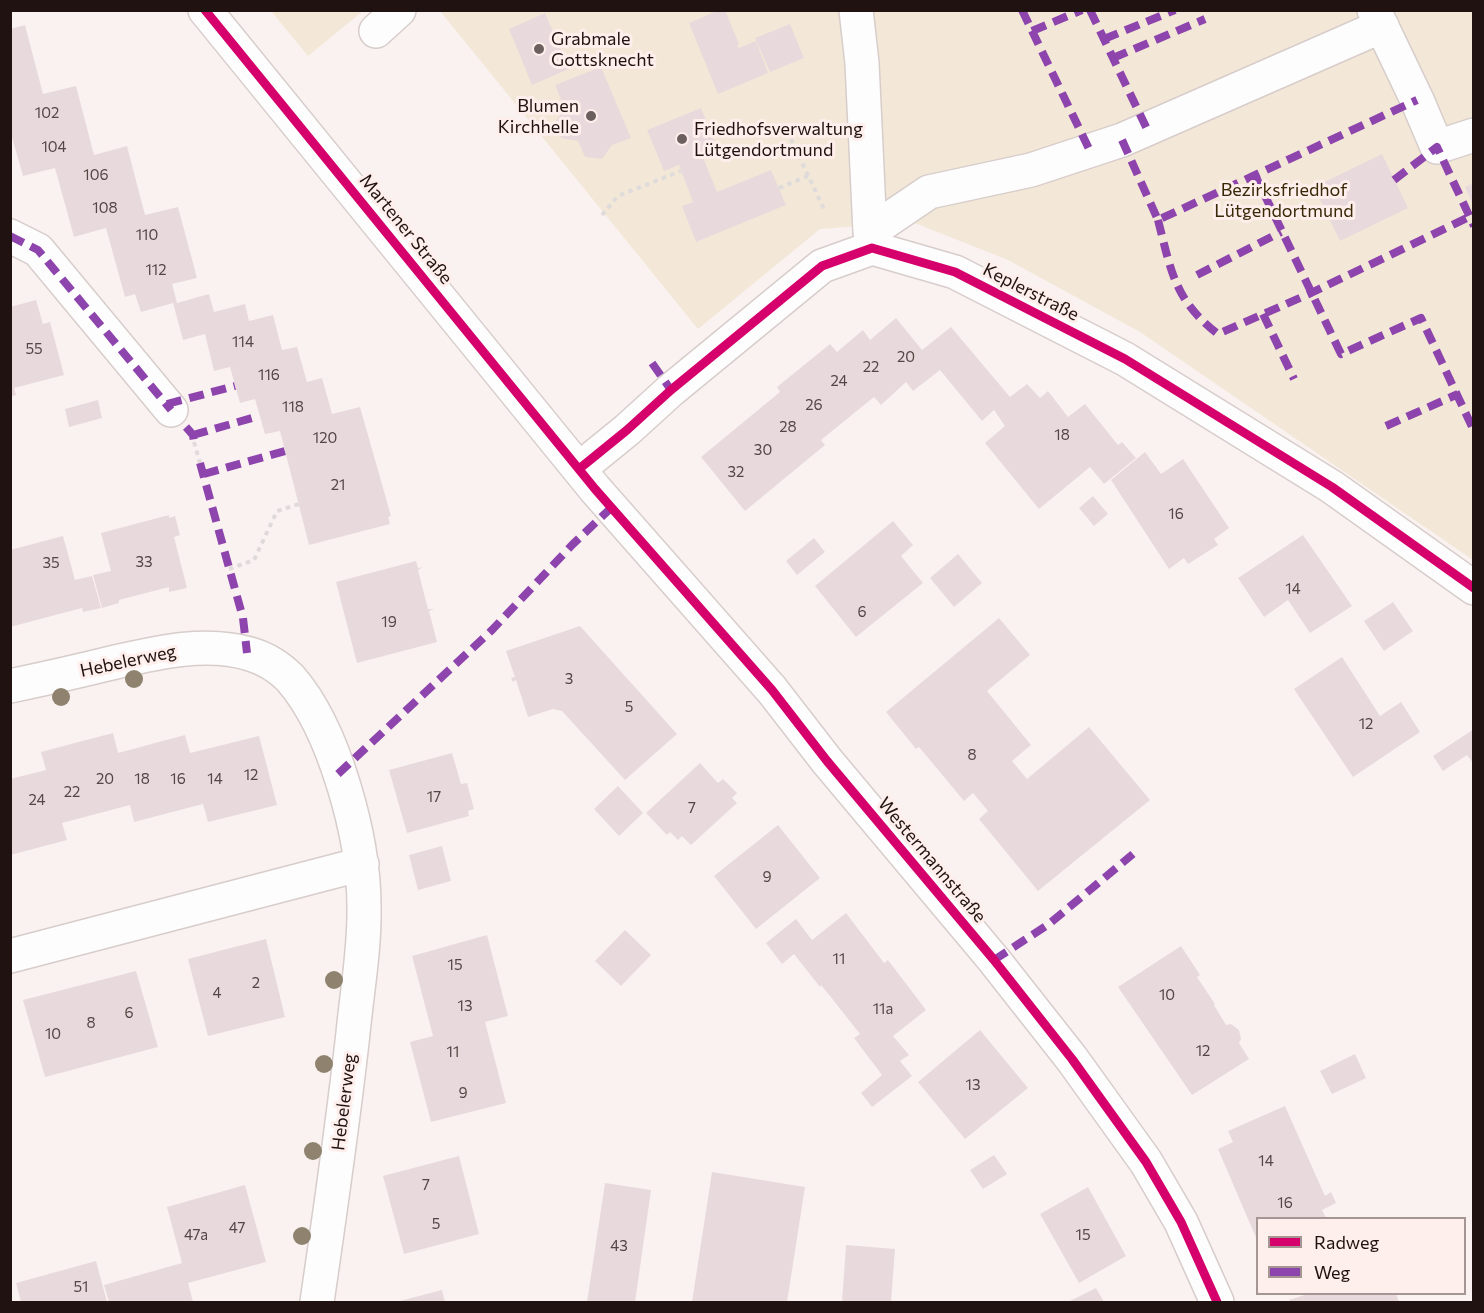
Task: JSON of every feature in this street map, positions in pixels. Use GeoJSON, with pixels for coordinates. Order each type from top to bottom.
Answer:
{"type":"FeatureCollection","features":[{"type":"Feature","properties":{"kind":"street","name":"Martener Straße"},"geometry":{"type":"LineString","coordinates":[[205,10],[579,468]]}},
{"type":"Feature","properties":{"kind":"street"},"geometry":{"type":"LineString","coordinates":[[856,10],[862,63],[870,232],[930,192],[1031,170],[1122,140],[1378,18],[1437,147],[1473,135]]}},
{"type":"Feature","properties":{"kind":"street"},"geometry":{"type":"LineString","coordinates":[[10,236],[38,250],[171,410]]}},
{"type":"Feature","properties":{"kind":"street","name":"Keplerstraße"},"geometry":{"type":"LineString","coordinates":[[579,468],[822,266],[872,248],[955,272],[1125,359],[1332,487],[1473,588]]}},
{"type":"Feature","properties":{"kind":"street","name":"Westermannstraße"},"geometry":{"type":"LineString","coordinates":[[579,468],[625,524],[772,690],[827,761],[994,960],[1072,1059],[1146,1162],[1181,1222],[1217,1302]]}},
{"type":"Feature","properties":{"kind":"street","name":"Hebelerweg"},"geometry":{"type":"LineString","coordinates":[[10,686],[175,649],[247,653],[260,657],[289,677],[324,731],[350,811],[362,864],[364,908],[343,1117],[318,1302]]}},
{"type":"Feature","properties":{"kind":"street"},"geometry":{"type":"LineString","coordinates":[[10,956],[362,864]]}},
{"type":"Feature","properties":{"kind":"path"},"geometry":{"type":"LineString","coordinates":[[787,130],[824,209]]}},
{"type":"Feature","properties":{"kind":"path"},"geometry":{"type":"LineString","coordinates":[[602,215],[618,196],[681,171]]}},
{"type":"Feature","properties":{"kind":"path"},"geometry":{"type":"LineString","coordinates":[[778,188],[809,176]]}},
{"type":"Feature","properties":{"kind":"path"},"geometry":{"type":"LineString","coordinates":[[194,442],[200,463]]}},
{"type":"Feature","properties":{"kind":"path"},"geometry":{"type":"LineString","coordinates":[[229,569],[254,560],[276,511],[299,504]]}},
{"type":"Feature","properties":{"kind":"green space"},"geometry":{"type":"Polygon","coordinates":[[[271,11],[363,11],[308,56],[271,11]]]}},
{"type":"Feature","properties":{"kind":"green space","name":"Bezirksfriedhof Lütgendortmund"},"geometry":{"type":"Polygon","coordinates":[[[440,11],[1473,11],[1473,560],[1140,332],[1008,260],[912,222],[820,229],[698,329],[440,11]]]}},
{"type":"Feature","properties":{"kind":"building"},"geometry":{"type":"Polygon","coordinates":[[[719,10],[725,10],[739,48],[756,41],[768,73],[718,94],[689,23],[719,10]]]}},
{"type":"Feature","properties":{"kind":"building","name":"Grabmale Gottsknecht"},"geometry":{"type":"Polygon","coordinates":[[[545,13],[569,69],[532,85],[509,29],[545,13]]]}},
{"type":"Feature","properties":{"kind":"building"},"geometry":{"type":"Polygon","coordinates":[[[790,24],[804,58],[770,72],[755,38],[790,24]]]}},
{"type":"Feature","properties":{"kind":"building"},"geometry":{"type":"Polygon","coordinates":[[[25,25],[43,94],[76,86],[94,155],[127,146],[145,215],[178,207],[197,278],[172,284],[177,303],[209,294],[214,312],[245,304],[249,321],[273,315],[282,350],[297,347],[307,382],[322,378],[332,414],[360,407],[391,516],[388,517],[390,524],[309,545],[280,431],[265,434],[255,399],[240,403],[230,367],[214,371],[205,334],[183,340],[173,303],[141,312],[135,294],[125,297],[106,228],[74,237],[55,168],[23,176],[10,130],[10,29],[25,25]]]}},
{"type":"Feature","properties":{"kind":"building","name":"Blumen Kirchhelle"},"geometry":{"type":"Polygon","coordinates":[[[601,67],[631,138],[612,145],[602,159],[585,157],[578,141],[561,138],[555,122],[565,109],[555,85],[601,67]]]}},
{"type":"Feature","properties":{"kind":"building"},"geometry":{"type":"Polygon","coordinates":[[[701,108],[718,149],[702,155],[717,192],[771,170],[786,205],[696,242],[682,206],[693,202],[679,165],[664,171],[647,130],[701,108]]]}},
{"type":"Feature","properties":{"kind":"building"},"geometry":{"type":"Polygon","coordinates":[[[1382,154],[1408,208],[1340,241],[1314,187],[1382,154]]]}},
{"type":"Feature","properties":{"kind":"building"},"geometry":{"type":"Polygon","coordinates":[[[1474,183],[1474,207],[1465,187],[1474,183]]]}},
{"type":"Feature","properties":{"kind":"building"},"geometry":{"type":"Polygon","coordinates":[[[36,300],[43,324],[50,322],[64,375],[14,388],[16,395],[10,397],[10,307],[36,300]]]}},
{"type":"Feature","properties":{"kind":"building"},"geometry":{"type":"Polygon","coordinates":[[[896,318],[922,350],[951,327],[1010,397],[1027,384],[1040,398],[1048,391],[1068,417],[1085,404],[1118,445],[1122,442],[1136,458],[1104,484],[1090,467],[1039,509],[985,443],[1005,426],[994,410],[982,421],[940,370],[913,391],[906,382],[881,405],[874,397],[821,440],[825,445],[745,511],[701,457],[780,392],[777,387],[830,344],[837,352],[863,330],[870,340],[896,318]]]}},
{"type":"Feature","properties":{"kind":"building"},"geometry":{"type":"Polygon","coordinates":[[[98,400],[102,418],[69,427],[65,409],[98,400]]]}},
{"type":"Feature","properties":{"kind":"building"},"geometry":{"type":"Polygon","coordinates":[[[1145,452],[1161,474],[1183,459],[1229,528],[1214,539],[1218,545],[1188,564],[1184,558],[1169,569],[1111,480],[1145,452]]]}},
{"type":"Feature","properties":{"kind":"building"},"geometry":{"type":"Polygon","coordinates":[[[1093,496],[1108,514],[1094,526],[1079,508],[1093,496]]]}},
{"type":"Feature","properties":{"kind":"building"},"geometry":{"type":"Polygon","coordinates":[[[169,515],[169,518],[175,516],[180,535],[174,537],[187,588],[169,592],[169,587],[119,600],[119,603],[102,608],[93,575],[111,571],[101,533],[169,515]]]}},
{"type":"Feature","properties":{"kind":"building"},"geometry":{"type":"Polygon","coordinates":[[[893,521],[913,545],[901,556],[923,583],[856,637],[815,586],[893,521]]]}},
{"type":"Feature","properties":{"kind":"building"},"geometry":{"type":"Polygon","coordinates":[[[1303,535],[1352,606],[1310,633],[1288,600],[1264,617],[1238,578],[1303,535]]]}},
{"type":"Feature","properties":{"kind":"building"},"geometry":{"type":"Polygon","coordinates":[[[63,536],[75,580],[92,576],[101,608],[83,612],[82,608],[10,627],[10,550],[63,536]]]}},
{"type":"Feature","properties":{"kind":"building"},"geometry":{"type":"Polygon","coordinates":[[[814,538],[825,552],[797,575],[786,561],[814,538]]]}},
{"type":"Feature","properties":{"kind":"building"},"geometry":{"type":"Polygon","coordinates":[[[958,554],[982,583],[954,607],[930,578],[958,554]]]}},
{"type":"Feature","properties":{"kind":"building"},"geometry":{"type":"Polygon","coordinates":[[[416,561],[418,568],[423,567],[418,570],[428,609],[434,609],[429,611],[437,642],[357,663],[336,582],[416,561]]]}},
{"type":"Feature","properties":{"kind":"building"},"geometry":{"type":"Polygon","coordinates":[[[1393,602],[1413,631],[1384,651],[1364,621],[1393,602]]]}},
{"type":"Feature","properties":{"kind":"building"},"geometry":{"type":"Polygon","coordinates":[[[999,618],[1030,655],[987,691],[1031,745],[1012,761],[1027,779],[1089,727],[1150,800],[1038,891],[979,819],[988,811],[973,793],[964,801],[919,747],[916,749],[886,712],[999,618]]]}},
{"type":"Feature","properties":{"kind":"building"},"geometry":{"type":"Polygon","coordinates":[[[580,626],[677,734],[625,780],[562,711],[553,709],[528,717],[516,680],[513,682],[511,678],[515,677],[506,651],[580,626]]]}},
{"type":"Feature","properties":{"kind":"building"},"geometry":{"type":"Polygon","coordinates":[[[1342,657],[1380,716],[1401,702],[1420,732],[1353,777],[1294,689],[1342,657]]]}},
{"type":"Feature","properties":{"kind":"building"},"geometry":{"type":"Polygon","coordinates":[[[1474,729],[1474,764],[1467,755],[1443,771],[1433,756],[1474,729]]]}},
{"type":"Feature","properties":{"kind":"building"},"geometry":{"type":"Polygon","coordinates":[[[113,733],[118,753],[185,735],[190,753],[259,736],[277,805],[208,822],[203,804],[134,822],[130,805],[62,823],[67,840],[10,855],[10,779],[46,770],[41,752],[113,733]]]}},
{"type":"Feature","properties":{"kind":"building"},"geometry":{"type":"Polygon","coordinates":[[[452,753],[461,784],[467,783],[474,809],[468,811],[469,816],[407,833],[389,770],[452,753]]]}},
{"type":"Feature","properties":{"kind":"building"},"geometry":{"type":"Polygon","coordinates":[[[700,763],[718,783],[723,779],[737,793],[732,798],[737,803],[691,845],[682,836],[678,840],[670,832],[667,835],[646,813],[700,763]]]}},
{"type":"Feature","properties":{"kind":"building"},"geometry":{"type":"Polygon","coordinates":[[[618,786],[643,813],[619,836],[594,809],[618,786]]]}},
{"type":"Feature","properties":{"kind":"building"},"geometry":{"type":"Polygon","coordinates":[[[778,825],[820,878],[756,929],[714,876],[778,825]]]}},
{"type":"Feature","properties":{"kind":"building"},"geometry":{"type":"Polygon","coordinates":[[[442,846],[451,881],[418,890],[409,855],[442,846]]]}},
{"type":"Feature","properties":{"kind":"building"},"geometry":{"type":"Polygon","coordinates":[[[846,913],[884,963],[888,960],[926,1010],[893,1036],[909,1055],[900,1061],[912,1076],[872,1107],[861,1093],[882,1075],[854,1038],[860,1034],[794,954],[782,964],[766,943],[796,919],[812,940],[846,913]]]}},
{"type":"Feature","properties":{"kind":"building"},"geometry":{"type":"Polygon","coordinates":[[[625,930],[651,955],[621,986],[595,961],[625,930]]]}},
{"type":"Feature","properties":{"kind":"building"},"geometry":{"type":"Polygon","coordinates":[[[487,935],[508,1016],[485,1022],[506,1103],[431,1122],[410,1042],[433,1036],[412,956],[487,935]]]}},
{"type":"Feature","properties":{"kind":"building"},"geometry":{"type":"Polygon","coordinates":[[[266,939],[285,1017],[208,1036],[188,959],[266,939]]]}},
{"type":"Feature","properties":{"kind":"building"},"geometry":{"type":"Polygon","coordinates":[[[1181,946],[1200,975],[1197,977],[1226,1025],[1231,1024],[1239,1030],[1241,1039],[1239,1043],[1249,1059],[1192,1095],[1118,987],[1181,946]]]}},
{"type":"Feature","properties":{"kind":"building"},"geometry":{"type":"Polygon","coordinates":[[[136,971],[158,1047],[45,1077],[23,1000],[136,971]]]}},
{"type":"Feature","properties":{"kind":"building"},"geometry":{"type":"Polygon","coordinates":[[[980,1030],[1028,1088],[965,1139],[918,1082],[980,1030]]]}},
{"type":"Feature","properties":{"kind":"building"},"geometry":{"type":"Polygon","coordinates":[[[1355,1054],[1366,1078],[1332,1094],[1320,1071],[1355,1054]]]}},
{"type":"Feature","properties":{"kind":"building"},"geometry":{"type":"Polygon","coordinates":[[[1285,1106],[1325,1196],[1331,1192],[1336,1203],[1322,1210],[1326,1217],[1256,1217],[1256,1238],[1218,1149],[1233,1142],[1228,1131],[1285,1106]]]}},
{"type":"Feature","properties":{"kind":"building"},"geometry":{"type":"Polygon","coordinates":[[[994,1155],[1007,1174],[983,1189],[970,1170],[994,1155]]]}},
{"type":"Feature","properties":{"kind":"building"},"geometry":{"type":"Polygon","coordinates":[[[459,1156],[479,1234],[404,1254],[383,1176],[459,1156]]]}},
{"type":"Feature","properties":{"kind":"building"},"geometry":{"type":"Polygon","coordinates":[[[712,1172],[805,1187],[787,1302],[692,1302],[712,1172]]]}},
{"type":"Feature","properties":{"kind":"building"},"geometry":{"type":"Polygon","coordinates":[[[605,1183],[651,1190],[635,1302],[587,1302],[605,1183]]]}},
{"type":"Feature","properties":{"kind":"building"},"geometry":{"type":"Polygon","coordinates":[[[245,1185],[266,1262],[188,1283],[193,1302],[109,1302],[104,1285],[182,1263],[167,1207],[245,1185]]]}},
{"type":"Feature","properties":{"kind":"building"},"geometry":{"type":"Polygon","coordinates":[[[1088,1187],[1126,1256],[1079,1283],[1040,1214],[1088,1187]]]}},
{"type":"Feature","properties":{"kind":"building"},"geometry":{"type":"Polygon","coordinates":[[[846,1245],[895,1249],[891,1302],[842,1302],[846,1245]]]}},
{"type":"Feature","properties":{"kind":"building"},"geometry":{"type":"Polygon","coordinates":[[[96,1261],[107,1302],[21,1302],[16,1283],[96,1261]]]}},
{"type":"Feature","properties":{"kind":"building"},"geometry":{"type":"Polygon","coordinates":[[[1096,1288],[1104,1302],[1068,1302],[1096,1288]]]}},
{"type":"Feature","properties":{"kind":"building"},"geometry":{"type":"Polygon","coordinates":[[[442,1290],[445,1302],[396,1302],[442,1290]]]}},
{"type":"Feature","properties":{"kind":"building"},"geometry":{"type":"Polygon","coordinates":[[[1305,1295],[1396,1295],[1399,1302],[1290,1302],[1289,1300],[1305,1295]]]}},
{"type":"Feature","properties":{"kind":"marked path"},"geometry":{"type":"LineString","coordinates":[[1022,10],[1090,151]]}},
{"type":"Feature","properties":{"kind":"marked path"},"geometry":{"type":"LineString","coordinates":[[1032,31],[1082,10]]}},
{"type":"Feature","properties":{"kind":"marked path"},"geometry":{"type":"LineString","coordinates":[[1090,10],[1147,129]]}},
{"type":"Feature","properties":{"kind":"marked path"},"geometry":{"type":"LineString","coordinates":[[1104,39],[1175,10]]}},
{"type":"Feature","properties":{"kind":"marked path"},"geometry":{"type":"LineString","coordinates":[[1113,58],[1205,19]]}},
{"type":"Feature","properties":{"kind":"marked path"},"geometry":{"type":"LineString","coordinates":[[1122,140],[1158,220],[1417,100]]}},
{"type":"Feature","properties":{"kind":"marked path"},"geometry":{"type":"LineString","coordinates":[[1394,180],[1437,147],[1474,226]]}},
{"type":"Feature","properties":{"kind":"marked path"},"geometry":{"type":"LineString","coordinates":[[1255,175],[1341,354],[1421,318],[1474,431]]}},
{"type":"Feature","properties":{"kind":"marked path"},"geometry":{"type":"LineString","coordinates":[[1158,220],[1176,283],[1192,309],[1218,334],[1311,293],[1469,217]]}},
{"type":"Feature","properties":{"kind":"marked path"},"geometry":{"type":"LineString","coordinates":[[1197,275],[1281,232]]}},
{"type":"Feature","properties":{"kind":"marked path"},"geometry":{"type":"LineString","coordinates":[[10,236],[38,250],[171,410]]}},
{"type":"Feature","properties":{"kind":"marked path"},"geometry":{"type":"LineString","coordinates":[[1263,314],[1294,379]]}},
{"type":"Feature","properties":{"kind":"marked path"},"geometry":{"type":"LineString","coordinates":[[652,363],[671,390]]}},
{"type":"Feature","properties":{"kind":"marked path"},"geometry":{"type":"LineString","coordinates":[[167,404],[235,386]]}},
{"type":"Feature","properties":{"kind":"marked path"},"geometry":{"type":"LineString","coordinates":[[1386,426],[1458,394]]}},
{"type":"Feature","properties":{"kind":"marked path"},"geometry":{"type":"LineString","coordinates":[[193,435],[259,416]]}},
{"type":"Feature","properties":{"kind":"marked path"},"geometry":{"type":"LineString","coordinates":[[186,427],[193,435],[194,442]]}},
{"type":"Feature","properties":{"kind":"marked path"},"geometry":{"type":"LineString","coordinates":[[204,474],[285,451]]}},
{"type":"Feature","properties":{"kind":"marked path"},"geometry":{"type":"LineString","coordinates":[[200,463],[243,618],[247,653]]}},
{"type":"Feature","properties":{"kind":"marked path"},"geometry":{"type":"LineString","coordinates":[[338,774],[492,630],[573,544],[611,508]]}},
{"type":"Feature","properties":{"kind":"marked path"},"geometry":{"type":"LineString","coordinates":[[994,960],[1049,924],[1133,854]]}},
{"type":"Feature","properties":{"kind":"cycle path"},"geometry":{"type":"LineString","coordinates":[[205,10],[595,489],[772,690],[827,761],[994,960],[1072,1059],[1146,1162],[1181,1222],[1217,1302]]}},
{"type":"Feature","properties":{"kind":"cycle path"},"geometry":{"type":"LineString","coordinates":[[579,469],[822,266],[872,248],[955,272],[1125,359],[1332,487],[1474,588]]}},
{"type":"Feature","properties":{"kind":"place","name":"Grabmale Gottsknecht"},"geometry":{"type":"Point","coordinates":[539,49]}},
{"type":"Feature","properties":{"kind":"place","name":"Blumen Kirchhelle"},"geometry":{"type":"Point","coordinates":[591,116]}},
{"type":"Feature","properties":{"kind":"place","name":"Friedhofsverwaltung Lütgendortmund"},"geometry":{"type":"Point","coordinates":[682,139]}}]}
